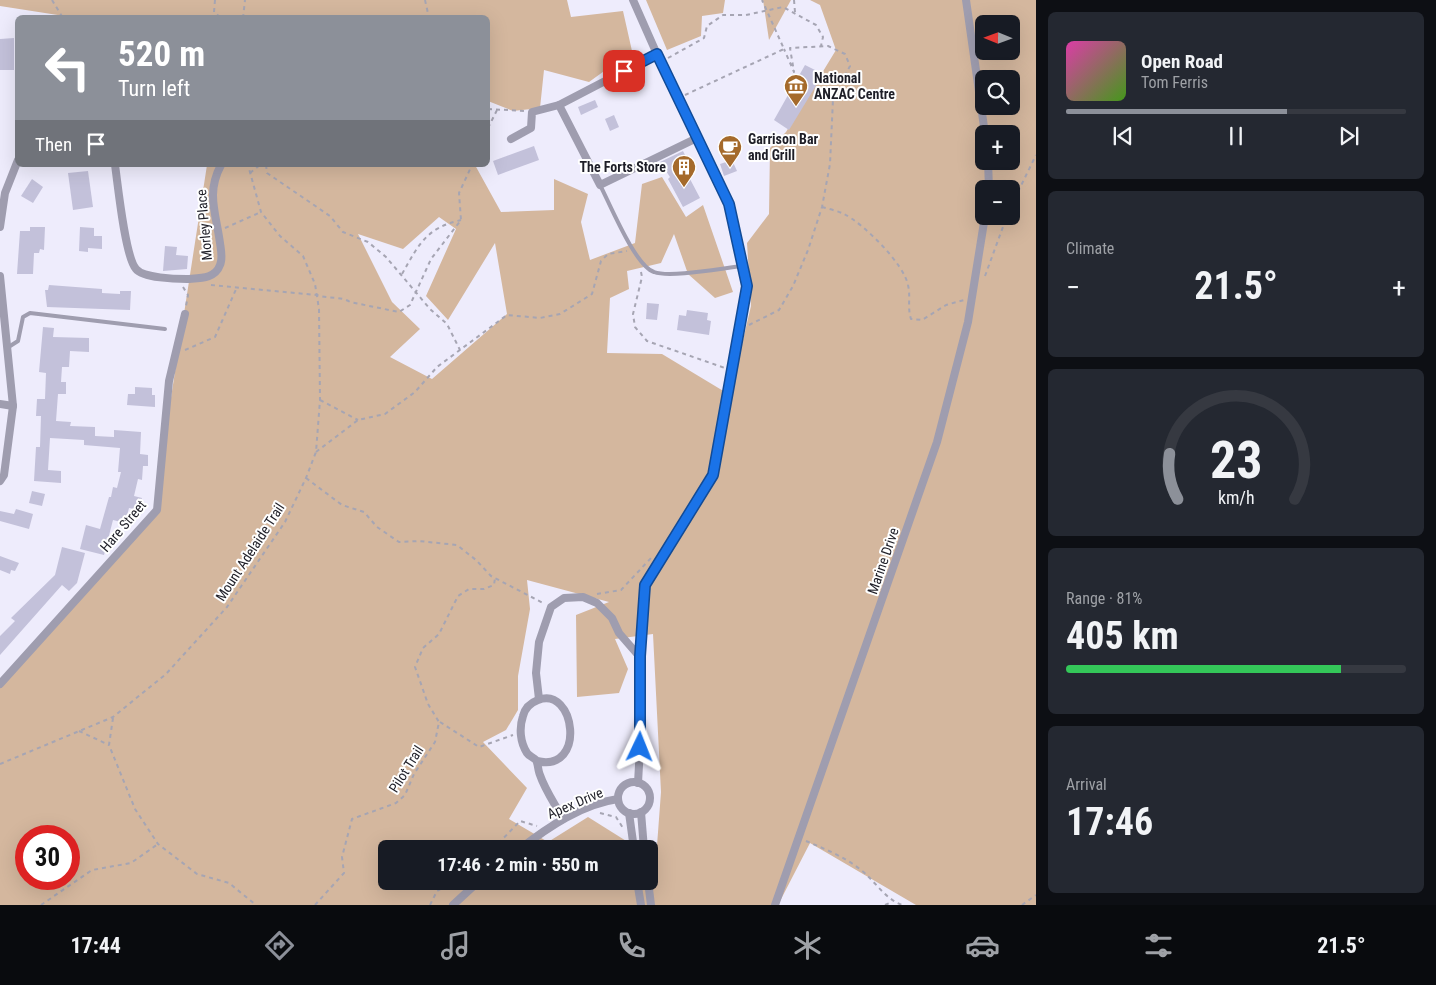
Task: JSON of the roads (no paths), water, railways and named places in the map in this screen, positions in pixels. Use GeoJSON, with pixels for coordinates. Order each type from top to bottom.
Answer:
{"type":"FeatureCollection","features":[{"type":"Feature","properties":{"kind":"street"},"geometry":{"type":"LineString","coordinates":[[633,0],[729,204],[747,286],[713,475],[645,585],[640,656],[642,730],[638,783]]}},
{"type":"Feature","properties":{"kind":"street"},"geometry":{"type":"LineString","coordinates":[[966,0],[984,125]]}},
{"type":"Feature","properties":{"kind":"street"},"geometry":{"type":"LineString","coordinates":[[511,138],[531,128],[532,112],[559,105],[657,54]]}},
{"type":"Feature","properties":{"kind":"street"},"geometry":{"type":"LineString","coordinates":[[559,105],[600,185],[697,138]]}},
{"type":"Feature","properties":{"kind":"street"},"geometry":{"type":"LineString","coordinates":[[0,227],[5,193],[15,167]]}},
{"type":"Feature","properties":{"kind":"street","name":"Morley Place"},"geometry":{"type":"LineString","coordinates":[[115,167],[128,246],[134,268],[141,274],[178,278],[205,278],[216,273],[221,264],[218,230],[213,207],[213,181],[220,167]]}},
{"type":"Feature","properties":{"kind":"street","name":"Marine Drive"},"geometry":{"type":"LineString","coordinates":[[775,905],[937,442],[951,396],[972,299],[984,225]]}},
{"type":"Feature","properties":{"kind":"street"},"geometry":{"type":"LineString","coordinates":[[0,276],[13,406],[4,475],[0,481]]}},
{"type":"Feature","properties":{"kind":"street","name":"Hare Street"},"geometry":{"type":"LineString","coordinates":[[0,684],[156,510],[169,381],[185,314]]}},
{"type":"Feature","properties":{"kind":"street"},"geometry":{"type":"LineString","coordinates":[[0,404],[13,406]]}},
{"type":"Feature","properties":{"kind":"street"},"geometry":{"type":"LineString","coordinates":[[539,699],[536,672],[539,642],[551,607],[564,598],[583,597],[597,603],[612,618],[619,633],[640,656]]}},
{"type":"Feature","properties":{"kind":"street"},"geometry":{"type":"LineString","coordinates":[[539,699],[553,699],[562,705],[567,715],[570,732],[568,747],[561,757],[551,762],[537,761],[527,753],[520,733],[527,708],[539,699]]}},
{"type":"Feature","properties":{"kind":"street"},"geometry":{"type":"LineString","coordinates":[[537,761],[540,775],[563,819]]}},
{"type":"Feature","properties":{"kind":"street"},"geometry":{"type":"LineString","coordinates":[[629,814],[641,812],[646,808],[650,796],[648,790],[638,783],[630,782],[624,786],[619,792],[618,799],[624,810],[629,814],[633,840]]}},
{"type":"Feature","properties":{"kind":"street","name":"Apex Drive"},"geometry":{"type":"LineString","coordinates":[[532,840],[563,819],[609,800],[618,799]]}},
{"type":"Feature","properties":{"kind":"street"},"geometry":{"type":"LineString","coordinates":[[641,812],[643,840]]}},
{"type":"Feature","properties":{"kind":"street"},"geometry":{"type":"LineString","coordinates":[[453,905],[469,890]]}},
{"type":"Feature","properties":{"kind":"street"},"geometry":{"type":"LineString","coordinates":[[638,890],[641,905]]}},
{"type":"Feature","properties":{"kind":"street"},"geometry":{"type":"LineString","coordinates":[[649,890],[651,905]]}},
{"type":"Feature","properties":{"kind":"lane"},"geometry":{"type":"LineString","coordinates":[[600,185],[639,262],[654,272],[668,274],[743,266]]}},
{"type":"Feature","properties":{"kind":"lane"},"geometry":{"type":"LineString","coordinates":[[7,348],[18,341],[23,316],[30,313],[165,329]]}},
{"type":"Feature","properties":{"kind":"place","name":"National ANZAC Centre"},"geometry":{"type":"Point","coordinates":[796,107]}},
{"type":"Feature","properties":{"kind":"place","name":"Garrison Bar and Grill"},"geometry":{"type":"Point","coordinates":[730,168]}},
{"type":"Feature","properties":{"kind":"place","name":"The Forts Store"},"geometry":{"type":"Point","coordinates":[684,188]}}]}
